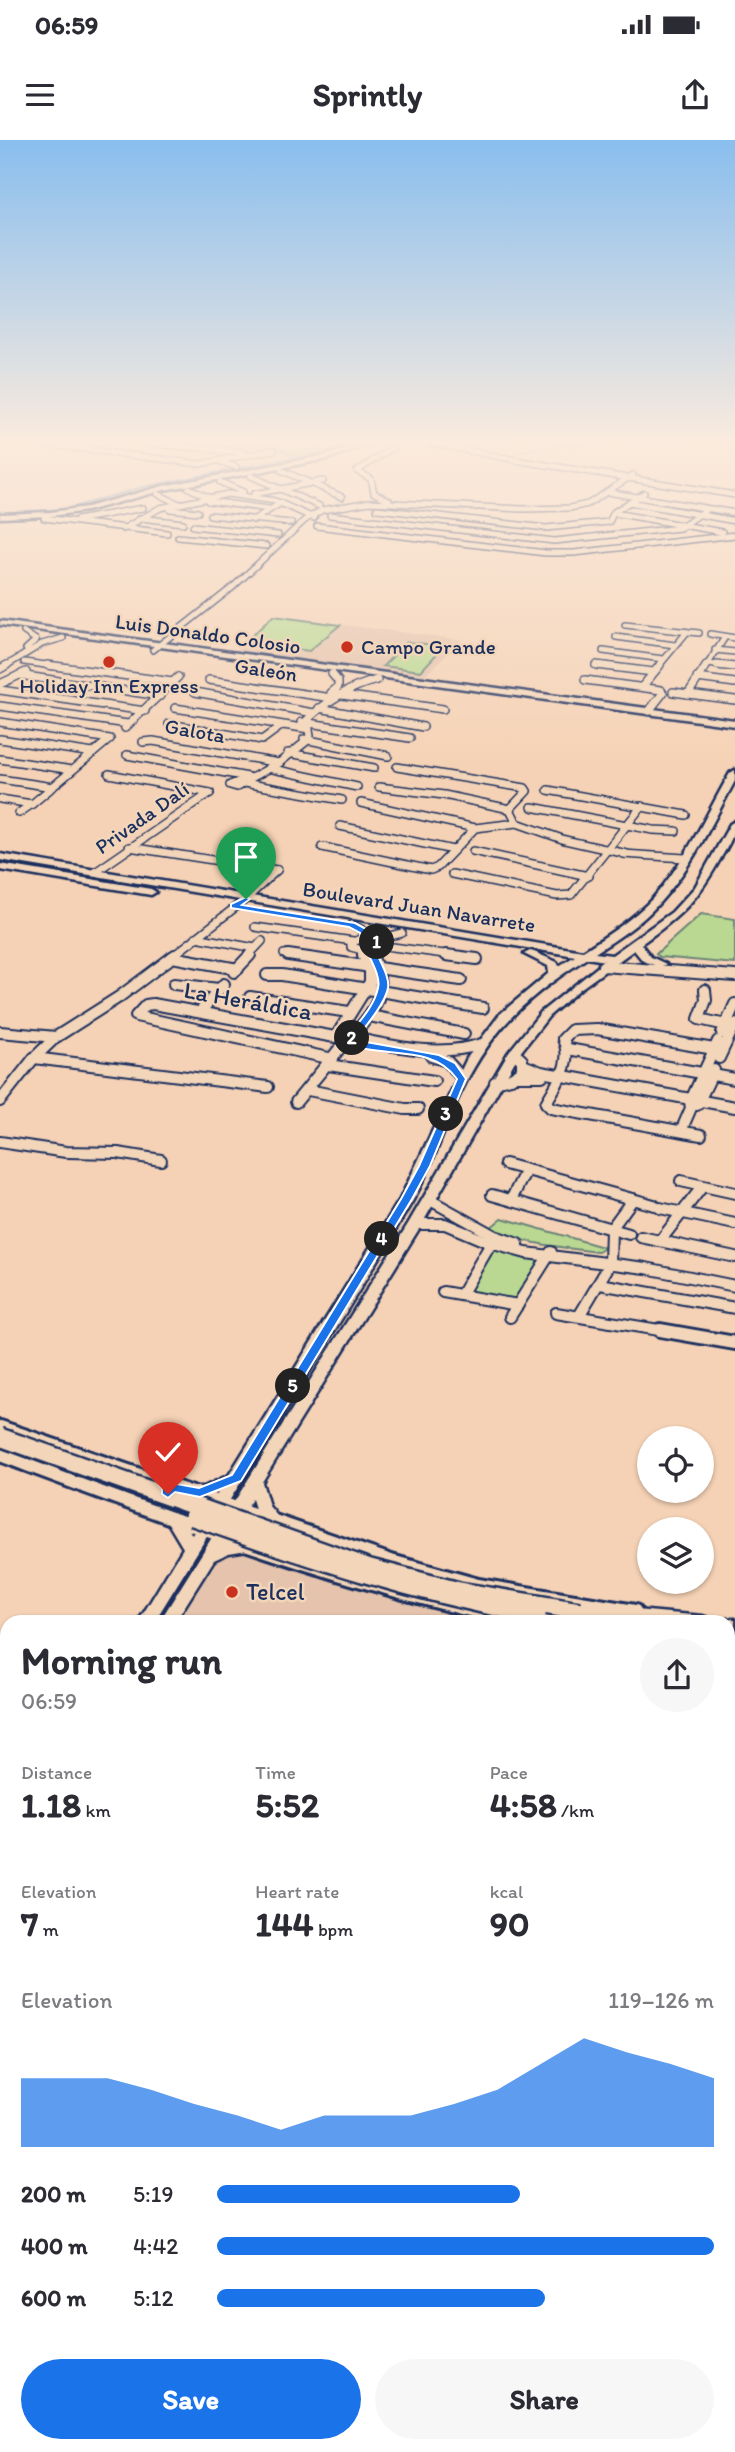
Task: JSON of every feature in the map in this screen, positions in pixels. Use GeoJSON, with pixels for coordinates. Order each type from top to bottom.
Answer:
{"type":"FeatureCollection","features":[{"type":"Feature","properties":{"kind":"main road","name":"Luis Donaldo Colosio"},"geometry":{"type":"LineString","coordinates":[[0,623],[328,672]]}},
{"type":"Feature","properties":{"kind":"main road","name":"Luis Donaldo Colosio"},"geometry":{"type":"LineString","coordinates":[[0,629],[63,638],[158,645],[219,659],[271,660],[328,672]]}},
{"type":"Feature","properties":{"kind":"main road"},"geometry":{"type":"LineString","coordinates":[[328,672],[735,729]]}},
{"type":"Feature","properties":{"kind":"main road"},"geometry":{"type":"LineString","coordinates":[[328,672],[427,682],[735,723]]}},
{"type":"Feature","properties":{"kind":"main road"},"geometry":{"type":"LineString","coordinates":[[412,685],[427,682]]}},
{"type":"Feature","properties":{"kind":"main road"},"geometry":{"type":"LineString","coordinates":[[530,701],[547,702],[554,699]]}},
{"type":"Feature","properties":{"kind":"main road"},"geometry":{"type":"LineString","coordinates":[[597,710],[646,715],[653,712]]}},
{"type":"Feature","properties":{"kind":"main road"},"geometry":{"type":"LineString","coordinates":[[170,1615],[212,1533],[222,1503],[424,1166],[461,1079],[482,1044],[503,1016],[554,972],[605,940],[652,905],[685,858],[735,773]]}},
{"type":"Feature","properties":{"kind":"main road"},"geometry":{"type":"LineString","coordinates":[[212,1533],[239,1509],[256,1483],[430,1200],[495,1082],[514,1053],[545,1014],[608,963],[676,915],[699,888],[735,824]]}},
{"type":"Feature","properties":{"kind":"main road","name":"Boulevard Juan Navarrete"},"geometry":{"type":"LineString","coordinates":[[0,857],[548,951],[583,954],[608,963]]}},
{"type":"Feature","properties":{"kind":"main road","name":"Boulevard Juan Navarrete"},"geometry":{"type":"LineString","coordinates":[[0,867],[530,954],[548,951],[571,961],[608,963]]}},
{"type":"Feature","properties":{"kind":"main road"},"geometry":{"type":"LineString","coordinates":[[548,951],[605,940]]}},
{"type":"Feature","properties":{"kind":"main road"},"geometry":{"type":"LineString","coordinates":[[636,945],[647,959],[660,964]]}},
{"type":"Feature","properties":{"kind":"main road"},"geometry":{"type":"LineString","coordinates":[[530,954],[553,964],[554,972]]}},
{"type":"Feature","properties":{"kind":"main road"},"geometry":{"type":"LineString","coordinates":[[383,1238],[382,1248],[372,1266],[385,1272]]}},
{"type":"Feature","properties":{"kind":"main road"},"geometry":{"type":"LineString","coordinates":[[0,1437],[370,1568],[576,1615]]}},
{"type":"Feature","properties":{"kind":"main road"},"geometry":{"type":"LineString","coordinates":[[0,1447],[250,1538],[361,1575],[514,1615]]}},
{"type":"Feature","properties":{"kind":"main road"},"geometry":{"type":"LineString","coordinates":[[185,1492],[206,1492],[236,1478]]}},
{"type":"Feature","properties":{"kind":"main road"},"geometry":{"type":"LineString","coordinates":[[256,1483],[262,1508],[274,1522]]}},
{"type":"Feature","properties":{"kind":"main road"},"geometry":{"type":"LineString","coordinates":[[173,1518],[200,1553]]}},
{"type":"Feature","properties":{"kind":"main road"},"geometry":{"type":"LineString","coordinates":[[151,1615],[200,1553],[247,1545]]}},
{"type":"Feature","properties":{"kind":"street"},"geometry":{"type":"LineString","coordinates":[[158,645],[201,615],[276,551]]}},
{"type":"Feature","properties":{"kind":"street"},"geometry":{"type":"LineString","coordinates":[[532,551],[555,553],[579,551]]}},
{"type":"Feature","properties":{"kind":"street"},"geometry":{"type":"LineString","coordinates":[[625,625],[699,633]]}},
{"type":"Feature","properties":{"kind":"street"},"geometry":{"type":"LineString","coordinates":[[18,661],[36,641],[24,632]]}},
{"type":"Feature","properties":{"kind":"street"},"geometry":{"type":"LineString","coordinates":[[642,687],[687,632]]}},
{"type":"Feature","properties":{"kind":"street"},"geometry":{"type":"LineString","coordinates":[[709,634],[735,638]]}},
{"type":"Feature","properties":{"kind":"street"},"geometry":{"type":"LineString","coordinates":[[616,637],[675,645]]}},
{"type":"Feature","properties":{"kind":"street"},"geometry":{"type":"LineString","coordinates":[[688,694],[725,637]]}},
{"type":"Feature","properties":{"kind":"street"},"geometry":{"type":"LineString","coordinates":[[0,667],[18,661],[46,642],[63,638]]}},
{"type":"Feature","properties":{"kind":"street"},"geometry":{"type":"LineString","coordinates":[[715,650],[735,652]]}},
{"type":"Feature","properties":{"kind":"street"},"geometry":{"type":"LineString","coordinates":[[603,651],[663,659]]}},
{"type":"Feature","properties":{"kind":"street"},"geometry":{"type":"LineString","coordinates":[[18,661],[176,680],[145,711],[19,813]]}},
{"type":"Feature","properties":{"kind":"street"},"geometry":{"type":"LineString","coordinates":[[1,683],[40,664]]}},
{"type":"Feature","properties":{"kind":"street"},"geometry":{"type":"LineString","coordinates":[[707,664],[735,667]]}},
{"type":"Feature","properties":{"kind":"street"},"geometry":{"type":"LineString","coordinates":[[595,665],[653,672]]}},
{"type":"Feature","properties":{"kind":"street"},"geometry":{"type":"LineString","coordinates":[[305,739],[304,726],[315,710],[332,694],[338,681],[328,672]]}},
{"type":"Feature","properties":{"kind":"street"},"geometry":{"type":"LineString","coordinates":[[19,675],[160,696]]}},
{"type":"Feature","properties":{"kind":"street"},"geometry":{"type":"LineString","coordinates":[[697,678],[735,683]]}},
{"type":"Feature","properties":{"kind":"street","name":"Galeón"},"geometry":{"type":"LineString","coordinates":[[209,680],[443,709]]}},
{"type":"Feature","properties":{"kind":"street"},"geometry":{"type":"LineString","coordinates":[[332,694],[377,680]]}},
{"type":"Feature","properties":{"kind":"street"},"geometry":{"type":"LineString","coordinates":[[585,680],[735,700]]}},
{"type":"Feature","properties":{"kind":"street"},"geometry":{"type":"LineString","coordinates":[[1,683],[145,711]]}},
{"type":"Feature","properties":{"kind":"street"},"geometry":{"type":"LineString","coordinates":[[195,692],[298,710],[315,710],[423,727]]}},
{"type":"Feature","properties":{"kind":"street"},"geometry":{"type":"LineString","coordinates":[[653,712],[666,692]]}},
{"type":"Feature","properties":{"kind":"street"},"geometry":{"type":"LineString","coordinates":[[0,706],[123,729]]}},
{"type":"Feature","properties":{"kind":"street"},"geometry":{"type":"LineString","coordinates":[[175,708],[281,726],[304,726],[410,738]]}},
{"type":"Feature","properties":{"kind":"street"},"geometry":{"type":"LineString","coordinates":[[187,710],[169,724],[259,740],[265,739],[281,726]]}},
{"type":"Feature","properties":{"kind":"street"},"geometry":{"type":"LineString","coordinates":[[0,722],[110,739]]}},
{"type":"Feature","properties":{"kind":"street"},"geometry":{"type":"LineString","coordinates":[[243,781],[271,765],[305,739],[388,756]]}},
{"type":"Feature","properties":{"kind":"street"},"geometry":{"type":"LineString","coordinates":[[0,740],[93,753]]}},
{"type":"Feature","properties":{"kind":"street","name":"Galota"},"geometry":{"type":"LineString","coordinates":[[143,742],[153,741],[242,757],[357,787]]}},
{"type":"Feature","properties":{"kind":"street"},"geometry":{"type":"LineString","coordinates":[[287,753],[374,768]]}},
{"type":"Feature","properties":{"kind":"street"},"geometry":{"type":"LineString","coordinates":[[127,755],[342,800]]}},
{"type":"Feature","properties":{"kind":"street"},"geometry":{"type":"LineString","coordinates":[[0,759],[72,770]]}},
{"type":"Feature","properties":{"kind":"street"},"geometry":{"type":"LineString","coordinates":[[397,767],[527,789],[510,809]]}},
{"type":"Feature","properties":{"kind":"street","name":"Privada Dalí"},"geometry":{"type":"LineString","coordinates":[[94,873],[205,791],[109,774]]}},
{"type":"Feature","properties":{"kind":"street"},"geometry":{"type":"LineString","coordinates":[[0,779],[52,787]]}},
{"type":"Feature","properties":{"kind":"street"},"geometry":{"type":"LineString","coordinates":[[379,787],[444,795],[510,809]]}},
{"type":"Feature","properties":{"kind":"street"},"geometry":{"type":"LineString","coordinates":[[548,790],[687,816]]}},
{"type":"Feature","properties":{"kind":"street"},"geometry":{"type":"LineString","coordinates":[[0,799],[32,804]]}},
{"type":"Feature","properties":{"kind":"street"},"geometry":{"type":"LineString","coordinates":[[361,803],[475,828],[513,824],[544,841],[627,854],[685,858]]}},
{"type":"Feature","properties":{"kind":"street"},"geometry":{"type":"LineString","coordinates":[[452,874],[557,896],[575,893],[642,806]]}},
{"type":"Feature","properties":{"kind":"street"},"geometry":{"type":"LineString","coordinates":[[532,807],[627,826],[676,831]]}},
{"type":"Feature","properties":{"kind":"street"},"geometry":{"type":"LineString","coordinates":[[510,809],[513,824]]}},
{"type":"Feature","properties":{"kind":"street"},"geometry":{"type":"LineString","coordinates":[[340,826],[453,850]]}},
{"type":"Feature","properties":{"kind":"street"},"geometry":{"type":"LineString","coordinates":[[322,847],[434,869],[475,828]]}},
{"type":"Feature","properties":{"kind":"street"},"geometry":{"type":"LineString","coordinates":[[2,1095],[55,1037],[97,1011],[172,957],[246,899],[277,870],[129,847]]}},
{"type":"Feature","properties":{"kind":"street"},"geometry":{"type":"LineString","coordinates":[[473,851],[588,876]]}},
{"type":"Feature","properties":{"kind":"street"},"geometry":{"type":"LineString","coordinates":[[296,1102],[369,1016],[382,992],[383,980],[366,936],[352,925]]}},
{"type":"Feature","properties":{"kind":"street"},"geometry":{"type":"LineString","coordinates":[[255,927],[353,941],[351,947],[370,945],[477,959]]}},
{"type":"Feature","properties":{"kind":"street"},"geometry":{"type":"LineString","coordinates":[[370,945],[386,935],[402,933]]}},
{"type":"Feature","properties":{"kind":"street"},"geometry":{"type":"LineString","coordinates":[[172,957],[236,970],[259,944],[196,937]]}},
{"type":"Feature","properties":{"kind":"street"},"geometry":{"type":"LineString","coordinates":[[336,1036],[372,978],[368,967],[370,945]]}},
{"type":"Feature","properties":{"kind":"street"},"geometry":{"type":"LineString","coordinates":[[284,954],[461,980]]}},
{"type":"Feature","properties":{"kind":"street"},"geometry":{"type":"LineString","coordinates":[[608,963],[735,969]]}},
{"type":"Feature","properties":{"kind":"street"},"geometry":{"type":"LineString","coordinates":[[608,963],[735,976]]}},
{"type":"Feature","properties":{"kind":"street"},"geometry":{"type":"LineString","coordinates":[[267,975],[382,992],[452,1006],[484,1008]]}},
{"type":"Feature","properties":{"kind":"street"},"geometry":{"type":"LineString","coordinates":[[174,984],[222,987],[200,1012]]}},
{"type":"Feature","properties":{"kind":"street"},"geometry":{"type":"LineString","coordinates":[[705,990],[707,995],[699,1019],[721,1046],[735,1079]]}},
{"type":"Feature","properties":{"kind":"street"},"geometry":{"type":"LineString","coordinates":[[250,997],[349,1012]]}},
{"type":"Feature","properties":{"kind":"street","name":"La Heráldica"},"geometry":{"type":"LineString","coordinates":[[331,1062],[232,1036],[136,1016],[146,1005],[153,1004],[336,1036],[343,1034],[349,1040],[442,1056]]}},
{"type":"Feature","properties":{"kind":"street"},"geometry":{"type":"LineString","coordinates":[[681,1131],[721,1046],[735,1004]]}},
{"type":"Feature","properties":{"kind":"street"},"geometry":{"type":"LineString","coordinates":[[369,1016],[464,1034]]}},
{"type":"Feature","properties":{"kind":"street"},"geometry":{"type":"LineString","coordinates":[[701,1135],[548,1107],[546,1102],[561,1077],[568,1058],[568,1049],[563,1042],[565,1035],[572,1030],[587,1028],[721,1046],[735,1053]]}},
{"type":"Feature","properties":{"kind":"street"},"geometry":{"type":"LineString","coordinates":[[0,1032],[55,1037]]}},
{"type":"Feature","properties":{"kind":"street"},"geometry":{"type":"LineString","coordinates":[[442,1056],[482,1044]]}},
{"type":"Feature","properties":{"kind":"street"},"geometry":{"type":"LineString","coordinates":[[568,1049],[721,1046]]}},
{"type":"Feature","properties":{"kind":"street"},"geometry":{"type":"LineString","coordinates":[[514,1053],[523,1065],[561,1077],[735,1107]]}},
{"type":"Feature","properties":{"kind":"street"},"geometry":{"type":"LineString","coordinates":[[442,1056],[461,1079]]}},
{"type":"Feature","properties":{"kind":"street"},"geometry":{"type":"LineString","coordinates":[[34,1058],[268,1087]]}},
{"type":"Feature","properties":{"kind":"street"},"geometry":{"type":"LineString","coordinates":[[331,1062],[434,1081]]}},
{"type":"Feature","properties":{"kind":"street"},"geometry":{"type":"LineString","coordinates":[[516,1076],[523,1065]]}},
{"type":"Feature","properties":{"kind":"street"},"geometry":{"type":"LineString","coordinates":[[495,1082],[516,1076],[561,1077]]}},
{"type":"Feature","properties":{"kind":"street"},"geometry":{"type":"LineString","coordinates":[[307,1090],[405,1110],[418,1109]]}},
{"type":"Feature","properties":{"kind":"street"},"geometry":{"type":"LineString","coordinates":[[0,1142],[66,1152],[118,1153],[161,1160]]}},
{"type":"Feature","properties":{"kind":"street"},"geometry":{"type":"LineString","coordinates":[[505,1164],[682,1214],[735,1224]]}},
{"type":"Feature","properties":{"kind":"street"},"geometry":{"type":"LineString","coordinates":[[511,1200],[526,1170]]}},
{"type":"Feature","properties":{"kind":"street"},"geometry":{"type":"LineString","coordinates":[[681,1181],[735,1193]]}},
{"type":"Feature","properties":{"kind":"street"},"geometry":{"type":"LineString","coordinates":[[660,1241],[702,1187]]}},
{"type":"Feature","properties":{"kind":"street"},"geometry":{"type":"LineString","coordinates":[[492,1195],[629,1234]]}},
{"type":"Feature","properties":{"kind":"street"},"geometry":{"type":"LineString","coordinates":[[579,1316],[600,1284],[610,1260],[611,1229],[633,1199]]}},
{"type":"Feature","properties":{"kind":"street"},"geometry":{"type":"LineString","coordinates":[[430,1200],[493,1240]]}},
{"type":"Feature","properties":{"kind":"street"},"geometry":{"type":"LineString","coordinates":[[415,1224],[445,1224],[493,1240],[551,1253],[666,1265],[735,1279]]}},
{"type":"Feature","properties":{"kind":"street"},"geometry":{"type":"LineString","coordinates":[[641,1237],[735,1257]]}},
{"type":"Feature","properties":{"kind":"street"},"geometry":{"type":"LineString","coordinates":[[461,1295],[493,1240]]}},
{"type":"Feature","properties":{"kind":"street"},"geometry":{"type":"LineString","coordinates":[[510,1318],[551,1253]]}},
{"type":"Feature","properties":{"kind":"street"},"geometry":{"type":"LineString","coordinates":[[610,1260],[735,1286]]}},
{"type":"Feature","properties":{"kind":"street"},"geometry":{"type":"LineString","coordinates":[[600,1284],[735,1308]]}},
{"type":"Feature","properties":{"kind":"street"},"geometry":{"type":"LineString","coordinates":[[443,1292],[518,1305]]}},
{"type":"Feature","properties":{"kind":"street"},"geometry":{"type":"LineString","coordinates":[[556,1313],[735,1343]]}},
{"type":"Feature","properties":{"kind":"street"},"geometry":{"type":"LineString","coordinates":[[0,1427],[304,1533],[478,1585],[654,1615]]}},
{"type":"Feature","properties":{"kind":"street"},"geometry":{"type":"LineString","coordinates":[[0,1455],[283,1558],[429,1603],[505,1615]]}},
{"type":"Feature","properties":{"kind":"street"},"geometry":{"type":"LineString","coordinates":[[139,1506],[153,1505],[163,1500],[169,1490],[165,1484]]}},
{"type":"Feature","properties":{"kind":"street"},"geometry":{"type":"LineString","coordinates":[[283,1558],[280,1551],[286,1538],[295,1533],[304,1533]]}},
{"type":"Feature","properties":{"kind":"shaded area","name":"Campo Grande"},"geometry":{"type":"Polygon","coordinates":[[[273,616],[462,640],[423,677],[234,652],[273,616]]]}},
{"type":"Feature","properties":{"kind":"shaded area"},"geometry":{"type":"Polygon","coordinates":[[[251,1551],[403,1601],[458,1615],[179,1615],[221,1552],[251,1551]]]}},
{"type":"Feature","properties":{"kind":"green space"},"geometry":{"type":"Polygon","coordinates":[[[273,616],[340,625],[309,651],[245,642],[273,616]]]}},
{"type":"Feature","properties":{"kind":"green space"},"geometry":{"type":"Polygon","coordinates":[[[407,642],[444,646],[421,671],[383,666],[407,642]]]}},
{"type":"Feature","properties":{"kind":"green space"},"geometry":{"type":"Polygon","coordinates":[[[701,914],[735,919],[735,964],[660,957],[656,954],[701,914]]]}},
{"type":"Feature","properties":{"kind":"green space"},"geometry":{"type":"Polygon","coordinates":[[[502,1218],[603,1249],[598,1252],[542,1244],[489,1229],[502,1218]]]}},
{"type":"Feature","properties":{"kind":"green space"},"geometry":{"type":"Polygon","coordinates":[[[493,1247],[543,1259],[515,1301],[467,1293],[493,1247]]]}},
{"type":"Feature","properties":{"kind":"place","name":"Campo Grande"},"geometry":{"type":"Point","coordinates":[347,647]}},
{"type":"Feature","properties":{"kind":"place","name":"Holiday Inn Express"},"geometry":{"type":"Point","coordinates":[109,662]}},
{"type":"Feature","properties":{"kind":"place","name":"Telcel"},"geometry":{"type":"Point","coordinates":[232,1592]}},
{"type":"Feature","properties":{"kind":"route"},"geometry":{"type":"LineString","coordinates":[[168,1494],[169,1488],[165,1484],[185,1492],[206,1492],[236,1478],[407,1199],[461,1079],[452,1065],[436,1057],[349,1041],[369,1016],[382,992],[383,980],[371,951],[378,945],[377,942],[364,939],[365,933],[352,925],[234,906],[246,899]]}}]}
